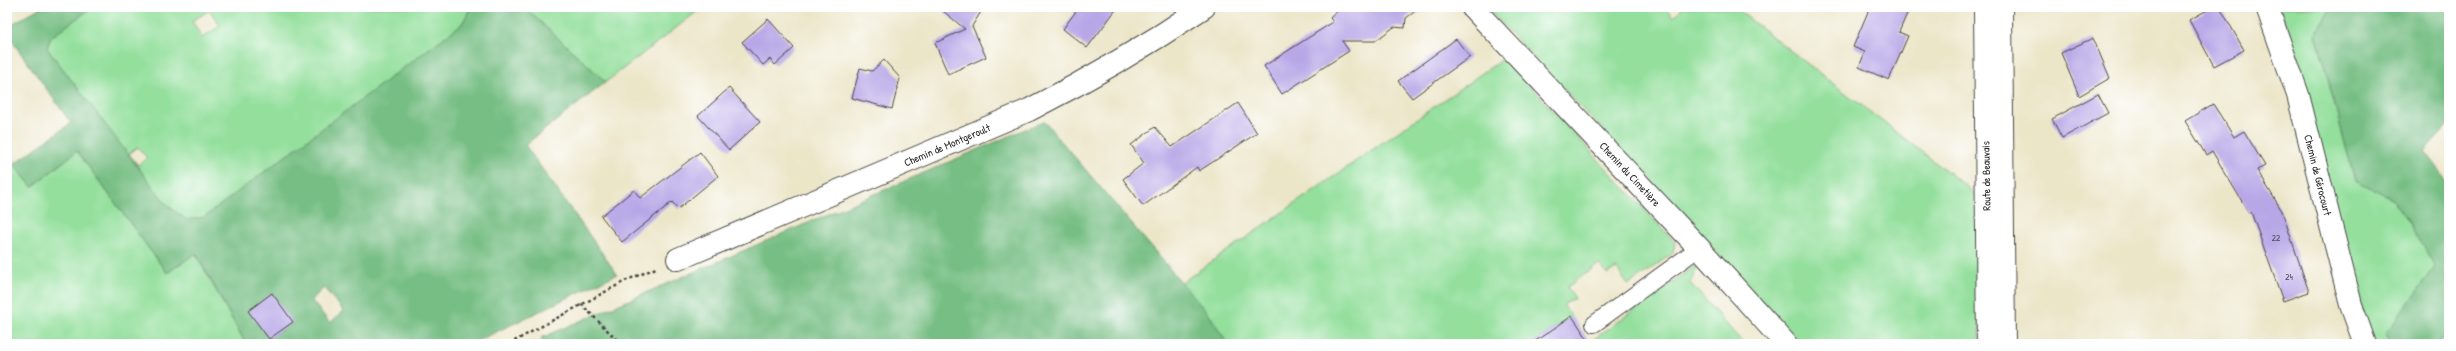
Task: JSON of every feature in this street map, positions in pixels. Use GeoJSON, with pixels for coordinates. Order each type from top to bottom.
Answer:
{"type":"FeatureCollection","features":[{"type":"Feature","properties":{"kind":"street","name":"Chemin de Montgeroult"},"geometry":{"type":"LineString","coordinates":[[678,259],[1029,110],[1072,88],[1162,36],[1204,7]]}},
{"type":"Feature","properties":{"kind":"street","name":"Chemin du Cimetière"},"geometry":{"type":"LineString","coordinates":[[1472,7],[1699,248],[1786,344]]}},
{"type":"Feature","properties":{"kind":"street","name":"Route de Beauvais"},"geometry":{"type":"LineString","coordinates":[[1985,7],[1988,344]]}},
{"type":"Feature","properties":{"kind":"street","name":"Route de Beauvais"},"geometry":{"type":"LineString","coordinates":[[2001,7],[2004,344]]}},
{"type":"Feature","properties":{"kind":"street","name":"Chemin de Gérocourt"},"geometry":{"type":"LineString","coordinates":[[2267,7],[2298,95],[2351,305],[2364,344]]}},
{"type":"Feature","properties":{"kind":"lane"},"geometry":{"type":"LineString","coordinates":[[1594,324],[1699,248]]}},
{"type":"Feature","properties":{"kind":"path"},"geometry":{"type":"LineString","coordinates":[[510,344],[627,280],[678,259]]}},
{"type":"Feature","properties":{"kind":"path"},"geometry":{"type":"LineString","coordinates":[[581,304],[621,344]]}},
{"type":"Feature","properties":{"kind":"green space"},"geometry":{"type":"Polygon","coordinates":[[[41,7],[93,7],[51,37],[47,48],[167,205],[187,220],[204,217],[462,24],[471,7],[524,7],[606,82],[525,145],[617,274],[471,344],[246,344],[196,253],[167,273],[77,151],[32,187],[14,164],[71,123],[7,34],[7,27],[41,7]],[[324,288],[311,300],[330,323],[344,311],[324,288]],[[272,293],[249,311],[269,339],[293,322],[272,293]]]}},
{"type":"Feature","properties":{"kind":"green space"},"geometry":{"type":"Polygon","coordinates":[[[93,7],[471,7],[462,24],[204,218],[187,220],[167,206],[47,48],[51,37],[93,7]],[[210,10],[192,21],[202,38],[220,26],[210,10]],[[138,147],[129,154],[138,165],[147,158],[138,147]]]}},
{"type":"Feature","properties":{"kind":"green space"},"geometry":{"type":"Polygon","coordinates":[[[524,7],[703,7],[606,82],[524,7]]]}},
{"type":"Feature","properties":{"kind":"green space"},"geometry":{"type":"Polygon","coordinates":[[[1486,7],[1665,7],[1673,17],[1683,7],[1734,7],[1966,186],[1980,199],[1980,344],[1797,344],[1693,226],[1486,7]]]}},
{"type":"Feature","properties":{"kind":"green space"},"geometry":{"type":"Polygon","coordinates":[[[2280,7],[2331,7],[2316,34],[2355,181],[2394,200],[2436,266],[2387,332],[2391,344],[2372,344],[2322,167],[2297,56],[2280,7]]]}},
{"type":"Feature","properties":{"kind":"green space"},"geometry":{"type":"Polygon","coordinates":[[[2331,7],[2449,7],[2449,124],[2424,151],[2449,184],[2449,335],[2435,344],[2391,344],[2387,332],[2436,266],[2394,200],[2355,181],[2316,34],[2331,7]]]}},
{"type":"Feature","properties":{"kind":"green space"},"geometry":{"type":"Polygon","coordinates":[[[1504,58],[1675,242],[1673,253],[1628,285],[1616,268],[1607,274],[1599,264],[1567,287],[1575,298],[1563,305],[1572,316],[1531,344],[1228,344],[1210,316],[1181,283],[1504,58]]]}},
{"type":"Feature","properties":{"kind":"green space"},"geometry":{"type":"Polygon","coordinates":[[[1044,121],[1210,316],[1228,344],[544,344],[541,338],[1044,121]]]}},
{"type":"Feature","properties":{"kind":"green space"},"geometry":{"type":"Polygon","coordinates":[[[77,151],[167,273],[195,253],[246,344],[7,344],[7,154],[32,187],[77,151]]]}},
{"type":"Feature","properties":{"kind":"green space"},"geometry":{"type":"Polygon","coordinates":[[[1700,262],[1690,283],[1744,344],[1591,344],[1590,342],[1700,262]]]}},
{"type":"Feature","properties":{"kind":"green space"},"geometry":{"type":"Polygon","coordinates":[[[2449,335],[2449,344],[2435,344],[2449,335]]]}},
{"type":"Feature","properties":{"kind":"building"},"geometry":{"type":"Polygon","coordinates":[[[938,7],[984,7],[972,26],[986,57],[948,74],[935,43],[965,29],[938,7]]]}},
{"type":"Feature","properties":{"kind":"building"},"geometry":{"type":"Polygon","coordinates":[[[1079,7],[1118,7],[1087,48],[1063,29],[1079,7]]]}},
{"type":"Feature","properties":{"kind":"building"},"geometry":{"type":"Polygon","coordinates":[[[1342,7],[1421,7],[1406,18],[1405,28],[1394,27],[1375,41],[1342,41],[1349,51],[1282,94],[1264,66],[1333,22],[1330,18],[1342,7]]]}},
{"type":"Feature","properties":{"kind":"building"},"geometry":{"type":"Polygon","coordinates":[[[1870,7],[1910,7],[1899,32],[1908,36],[1889,80],[1859,67],[1865,52],[1853,47],[1870,7]]]}},
{"type":"Feature","properties":{"kind":"building"},"geometry":{"type":"Polygon","coordinates":[[[2213,7],[2220,7],[2244,50],[2214,66],[2189,20],[2213,7]]]}},
{"type":"Feature","properties":{"kind":"building"},"geometry":{"type":"Polygon","coordinates":[[[768,19],[794,48],[775,65],[770,59],[763,65],[742,42],[768,19]]]}},
{"type":"Feature","properties":{"kind":"building"},"geometry":{"type":"Polygon","coordinates":[[[2093,38],[2110,78],[2079,96],[2061,53],[2093,38]]]}},
{"type":"Feature","properties":{"kind":"building"},"geometry":{"type":"Polygon","coordinates":[[[1456,39],[1470,57],[1412,98],[1398,81],[1456,39]]]}},
{"type":"Feature","properties":{"kind":"building"},"geometry":{"type":"Polygon","coordinates":[[[884,60],[900,78],[892,109],[852,98],[860,68],[872,71],[884,60]]]}},
{"type":"Feature","properties":{"kind":"building"},"geometry":{"type":"Polygon","coordinates":[[[729,88],[760,122],[729,150],[698,116],[729,88]]]}},
{"type":"Feature","properties":{"kind":"building"},"geometry":{"type":"Polygon","coordinates":[[[2098,94],[2108,113],[2062,138],[2052,119],[2098,94]]]}},
{"type":"Feature","properties":{"kind":"building"},"geometry":{"type":"Polygon","coordinates":[[[1238,103],[1257,133],[1199,171],[1197,167],[1143,206],[1123,179],[1144,163],[1131,145],[1155,127],[1172,147],[1238,103]]]}},
{"type":"Feature","properties":{"kind":"building"},"geometry":{"type":"Polygon","coordinates":[[[2213,104],[2234,137],[2244,131],[2265,166],[2257,170],[2282,211],[2309,292],[2283,301],[2251,212],[2249,213],[2212,151],[2206,155],[2185,121],[2213,104]]]}},
{"type":"Feature","properties":{"kind":"building"},"geometry":{"type":"Polygon","coordinates":[[[700,152],[718,176],[678,209],[672,202],[622,242],[601,216],[634,190],[640,198],[700,152]]]}},
{"type":"Feature","properties":{"kind":"building"},"geometry":{"type":"Polygon","coordinates":[[[272,293],[293,322],[269,339],[248,311],[272,293]]]}},
{"type":"Feature","properties":{"kind":"building"},"geometry":{"type":"Polygon","coordinates":[[[1572,316],[1591,344],[1531,344],[1572,316]]]}}]}
